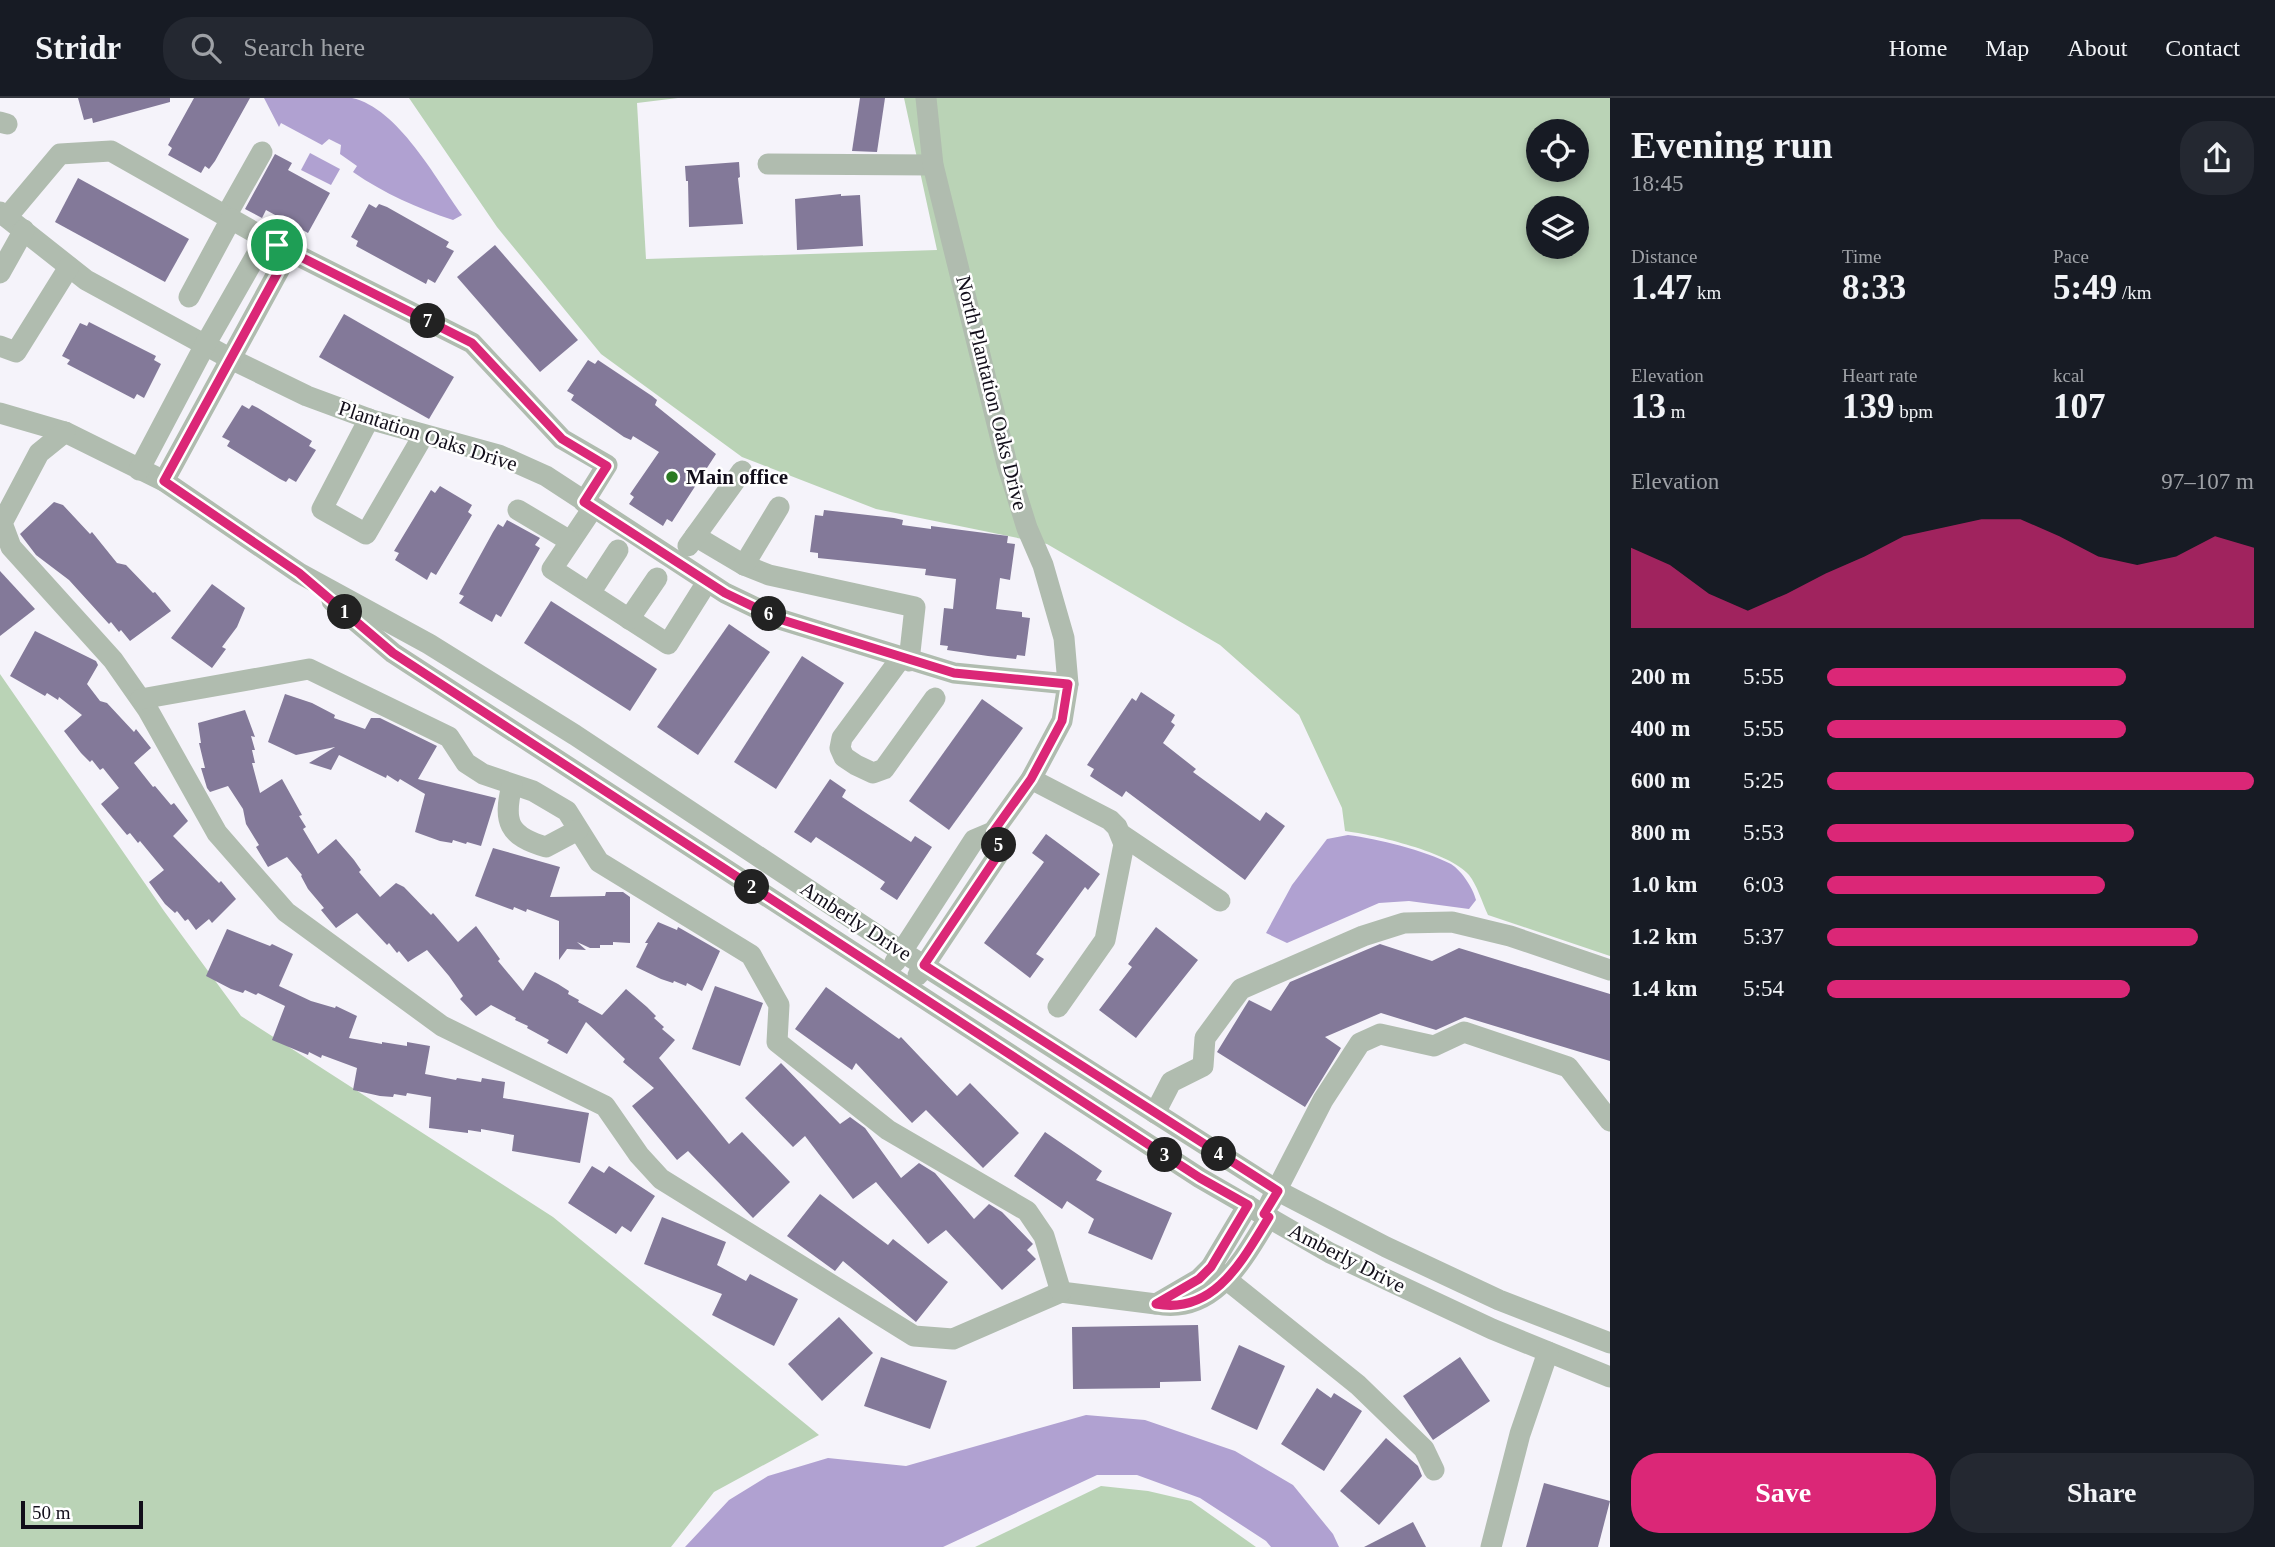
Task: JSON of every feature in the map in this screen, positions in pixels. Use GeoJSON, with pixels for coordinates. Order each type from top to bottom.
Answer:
{"type":"FeatureCollection","features":[{"type":"Feature","properties":{"kind":"street","name":"North Plantation Oaks Drive"},"geometry":{"type":"LineString","coordinates":[[926,98],[933,165],[1007,464],[1027,528],[1055,600],[1064,638],[1068,684]]}},
{"type":"Feature","properties":{"kind":"street"},"geometry":{"type":"LineString","coordinates":[[0,273],[10,220],[60,154],[111,151],[277,245],[472,343],[562,439],[607,466],[570,541],[552,569],[668,644],[707,582]]}},
{"type":"Feature","properties":{"kind":"street"},"geometry":{"type":"LineString","coordinates":[[189,297],[262,152]]}},
{"type":"Feature","properties":{"kind":"street"},"geometry":{"type":"LineString","coordinates":[[768,164],[933,165]]}},
{"type":"Feature","properties":{"kind":"street","name":"Plantation Oaks Drive"},"geometry":{"type":"LineString","coordinates":[[10,220],[86,280],[231,359],[307,396],[423,436],[499,455],[546,476],[707,582],[779,619],[954,673],[1068,684]]}},
{"type":"Feature","properties":{"kind":"street"},"geometry":{"type":"LineString","coordinates":[[139,470],[262,245],[269,242],[277,245],[282,250],[284,261],[164,481]]}},
{"type":"Feature","properties":{"kind":"street"},"geometry":{"type":"LineString","coordinates":[[0,346],[16,352],[69,267]]}},
{"type":"Feature","properties":{"kind":"street","name":"Amberly Drive"},"geometry":{"type":"LineString","coordinates":[[0,413],[65,432],[164,481],[299,573],[429,644],[575,735],[901,951],[1278,1191],[1386,1247],[1499,1300],[1610,1343]]}},
{"type":"Feature","properties":{"kind":"street"},"geometry":{"type":"LineString","coordinates":[[369,419],[322,509],[366,534],[423,436]]}},
{"type":"Feature","properties":{"kind":"street"},"geometry":{"type":"LineString","coordinates":[[65,432],[39,453],[1,521],[11,547],[113,660],[141,699],[217,833],[286,912],[442,1026],[605,1106],[639,1155],[661,1179],[914,1336],[953,1339],[1061,1292],[1156,1304],[1199,1279],[1220,1273],[1260,1212],[1278,1191],[1323,1100],[1360,1043],[1380,1034],[1434,1046],[1464,1032],[1568,1067],[1610,1121]]}},
{"type":"Feature","properties":{"kind":"street"},"geometry":{"type":"LineString","coordinates":[[676,562],[742,471]]}},
{"type":"Feature","properties":{"kind":"street"},"geometry":{"type":"LineString","coordinates":[[744,565],[779,507]]}},
{"type":"Feature","properties":{"kind":"street"},"geometry":{"type":"LineString","coordinates":[[517,510],[570,541]]}},
{"type":"Feature","properties":{"kind":"street"},"geometry":{"type":"LineString","coordinates":[[695,536],[744,565],[769,575],[915,607],[905,659],[842,738],[840,748],[844,757],[873,774],[884,769],[935,698]]}},
{"type":"Feature","properties":{"kind":"street"},"geometry":{"type":"LineString","coordinates":[[590,593],[618,550]]}},
{"type":"Feature","properties":{"kind":"street","name":"Amberly Drive"},"geometry":{"type":"LineString","coordinates":[[299,573],[393,653],[1200,1178],[1330,1253],[1548,1352],[1610,1377]]}},
{"type":"Feature","properties":{"kind":"street"},"geometry":{"type":"LineString","coordinates":[[629,619],[657,578]]}},
{"type":"Feature","properties":{"kind":"street"},"geometry":{"type":"LineString","coordinates":[[141,699],[309,669],[449,737],[466,763],[483,774],[533,791],[567,811],[599,862],[751,955],[779,1005],[777,1042],[888,1130],[1027,1212],[1044,1236],[1061,1292]]}},
{"type":"Feature","properties":{"kind":"street"},"geometry":{"type":"LineString","coordinates":[[887,975],[974,840],[993,832],[1031,779],[1062,721],[1068,684]]}},
{"type":"Feature","properties":{"kind":"street"},"geometry":{"type":"LineString","coordinates":[[1031,779],[1110,820],[1122,835],[1220,901]]}},
{"type":"Feature","properties":{"kind":"street"},"geometry":{"type":"LineString","coordinates":[[512,785],[507,804],[508,822],[526,841],[546,847],[578,830]]}},
{"type":"Feature","properties":{"kind":"street"},"geometry":{"type":"LineString","coordinates":[[909,989],[998,855],[999,842],[993,832]]}},
{"type":"Feature","properties":{"kind":"street"},"geometry":{"type":"LineString","coordinates":[[1058,1007],[1105,940],[1116,876],[1124,855],[1122,835]]}},
{"type":"Feature","properties":{"kind":"street"},"geometry":{"type":"LineString","coordinates":[[1155,1113],[1171,1082],[1203,1066],[1205,1038],[1241,989],[1363,936],[1404,923],[1452,922],[1510,936],[1610,970]]}},
{"type":"Feature","properties":{"kind":"street"},"geometry":{"type":"LineString","coordinates":[[1220,1273],[1245,1296],[1358,1385],[1424,1449],[1434,1470]]}},
{"type":"Feature","properties":{"kind":"street"},"geometry":{"type":"LineString","coordinates":[[1491,1547],[1520,1434],[1548,1352]]}},
{"type":"Feature","properties":{"kind":"green space"},"geometry":{"type":"Polygon","coordinates":[[[409,98],[678,98],[637,103],[646,259],[937,250],[904,98],[1610,98],[1610,956],[1488,915],[1469,875],[1446,859],[1374,836],[1345,831],[1342,808],[1299,715],[1220,645],[1047,544],[876,509],[742,457],[601,354],[497,227],[409,98]]]}},
{"type":"Feature","properties":{"kind":"green space"},"geometry":{"type":"Polygon","coordinates":[[[0,674],[164,911],[241,1016],[553,1217],[819,1435],[714,1492],[671,1547],[0,1547],[0,674]]]}},
{"type":"Feature","properties":{"kind":"green space"},"geometry":{"type":"Polygon","coordinates":[[[1101,1486],[1148,1491],[1191,1501],[1256,1547],[975,1547],[1101,1486]]]}},
{"type":"Feature","properties":{"kind":"shaded area"},"geometry":{"type":"Polygon","coordinates":[[[264,98],[352,98],[369,104],[400,130],[462,215],[453,220],[377,187],[353,172],[357,166],[340,154],[341,145],[329,139],[322,145],[281,123],[279,127],[264,98]]]}},
{"type":"Feature","properties":{"kind":"shaded area"},"geometry":{"type":"Polygon","coordinates":[[[310,153],[340,169],[331,185],[301,170],[310,153]]]}},
{"type":"Feature","properties":{"kind":"shaded area"},"geometry":{"type":"Polygon","coordinates":[[[1348,835],[1401,846],[1451,864],[1466,880],[1476,900],[1469,909],[1409,901],[1379,903],[1287,943],[1266,933],[1292,885],[1327,839],[1348,835]]]}},
{"type":"Feature","properties":{"kind":"shaded area"},"geometry":{"type":"Polygon","coordinates":[[[1086,1415],[1145,1420],[1235,1451],[1293,1485],[1333,1534],[1339,1547],[1271,1547],[1200,1498],[1137,1475],[1097,1475],[943,1547],[685,1547],[729,1500],[768,1476],[828,1458],[906,1466],[1086,1415]]]}},
{"type":"Feature","properties":{"kind":"building"},"geometry":{"type":"Polygon","coordinates":[[[78,98],[170,98],[170,102],[93,123],[92,118],[84,120],[78,98]]]}},
{"type":"Feature","properties":{"kind":"building"},"geometry":{"type":"Polygon","coordinates":[[[194,98],[250,98],[215,161],[209,169],[205,166],[201,173],[168,155],[172,148],[168,145],[194,98]]]}},
{"type":"Feature","properties":{"kind":"building"},"geometry":{"type":"Polygon","coordinates":[[[860,98],[885,98],[877,152],[852,151],[860,98]]]}},
{"type":"Feature","properties":{"kind":"building"},"geometry":{"type":"Polygon","coordinates":[[[275,154],[292,163],[288,170],[330,193],[308,233],[266,210],[262,218],[245,209],[275,154]]]}},
{"type":"Feature","properties":{"kind":"building"},"geometry":{"type":"Polygon","coordinates":[[[739,162],[743,224],[689,227],[685,166],[739,162]]]}},
{"type":"Feature","properties":{"kind":"building"},"geometry":{"type":"Polygon","coordinates":[[[78,178],[189,239],[165,282],[55,222],[78,178]]]}},
{"type":"Feature","properties":{"kind":"building"},"geometry":{"type":"Polygon","coordinates":[[[841,194],[860,195],[863,246],[797,250],[795,199],[841,194]]]}},
{"type":"Feature","properties":{"kind":"building"},"geometry":{"type":"Polygon","coordinates":[[[369,204],[376,208],[379,204],[387,207],[449,242],[446,247],[454,251],[435,283],[428,279],[426,284],[356,246],[358,241],[351,237],[369,204]]]}},
{"type":"Feature","properties":{"kind":"building"},"geometry":{"type":"Polygon","coordinates":[[[495,245],[578,340],[540,372],[457,277],[495,245]]]}},
{"type":"Feature","properties":{"kind":"building"},"geometry":{"type":"Polygon","coordinates":[[[344,314],[454,377],[429,419],[319,357],[344,314]]]}},
{"type":"Feature","properties":{"kind":"building"},"geometry":{"type":"Polygon","coordinates":[[[89,322],[156,356],[154,360],[161,364],[144,398],[137,394],[134,399],[67,364],[70,360],[62,356],[80,323],[87,326],[89,322]]]}},
{"type":"Feature","properties":{"kind":"building"},"geometry":{"type":"Polygon","coordinates":[[[588,360],[595,364],[598,360],[652,396],[657,400],[655,405],[716,454],[672,522],[667,519],[663,526],[629,504],[634,497],[630,494],[659,452],[633,436],[631,440],[624,437],[571,400],[574,395],[567,391],[588,360]]]}},
{"type":"Feature","properties":{"kind":"building"},"geometry":{"type":"Polygon","coordinates":[[[242,405],[249,409],[252,405],[258,408],[312,441],[309,446],[316,450],[296,482],[289,478],[286,482],[280,479],[227,446],[230,441],[222,437],[242,405]]]}},
{"type":"Feature","properties":{"kind":"building"},"geometry":{"type":"Polygon","coordinates":[[[440,486],[472,505],[468,512],[472,515],[436,575],[431,572],[427,580],[395,560],[399,553],[394,551],[431,490],[435,493],[440,486]]]}},
{"type":"Feature","properties":{"kind":"building"},"geometry":{"type":"Polygon","coordinates":[[[54,502],[63,505],[90,534],[92,532],[117,563],[126,565],[171,611],[130,641],[121,630],[119,632],[111,622],[109,624],[69,580],[36,555],[20,534],[54,502]]]}},
{"type":"Feature","properties":{"kind":"building"},"geometry":{"type":"Polygon","coordinates":[[[824,510],[894,518],[903,520],[902,525],[1008,536],[1007,543],[1015,544],[1010,580],[1000,578],[996,609],[1022,612],[1022,617],[1030,618],[1025,656],[1017,655],[1016,659],[988,656],[947,650],[948,646],[940,645],[944,608],[953,609],[956,579],[925,575],[926,569],[818,558],[818,553],[810,552],[815,515],[823,516],[824,510]]]}},
{"type":"Feature","properties":{"kind":"building"},"geometry":{"type":"Polygon","coordinates":[[[507,520],[540,538],[535,545],[540,548],[501,617],[496,614],[492,622],[459,603],[464,596],[459,594],[498,524],[503,527],[507,520]]]}},
{"type":"Feature","properties":{"kind":"building"},"geometry":{"type":"Polygon","coordinates":[[[0,571],[35,609],[0,636],[0,571]]]}},
{"type":"Feature","properties":{"kind":"building"},"geometry":{"type":"Polygon","coordinates":[[[212,584],[245,608],[237,627],[222,647],[226,649],[212,668],[171,638],[212,584]]]}},
{"type":"Feature","properties":{"kind":"building"},"geometry":{"type":"Polygon","coordinates":[[[551,601],[657,669],[630,711],[524,643],[551,601]]]}},
{"type":"Feature","properties":{"kind":"building"},"geometry":{"type":"Polygon","coordinates":[[[729,624],[770,652],[698,755],[657,727],[729,624]]]}},
{"type":"Feature","properties":{"kind":"building"},"geometry":{"type":"Polygon","coordinates":[[[35,631],[96,661],[98,665],[87,684],[100,701],[107,703],[134,732],[136,729],[151,748],[134,763],[153,787],[155,786],[171,805],[174,803],[188,821],[173,836],[219,883],[221,881],[236,899],[212,923],[209,919],[196,930],[188,919],[185,921],[177,911],[175,913],[165,904],[149,882],[164,870],[140,841],[138,843],[130,833],[127,835],[101,804],[119,788],[103,768],[100,770],[92,760],[90,762],[81,753],[64,731],[82,715],[59,697],[58,700],[47,693],[45,696],[10,676],[35,631]]]}},
{"type":"Feature","properties":{"kind":"building"},"geometry":{"type":"Polygon","coordinates":[[[802,656],[844,683],[776,789],[734,762],[802,656]]]}},
{"type":"Feature","properties":{"kind":"building"},"geometry":{"type":"Polygon","coordinates":[[[1141,692],[1175,715],[1171,722],[1175,725],[1163,743],[1196,769],[1193,772],[1260,821],[1266,812],[1285,826],[1245,880],[1126,791],[1122,797],[1090,776],[1094,769],[1087,765],[1132,698],[1136,701],[1141,692]]]}},
{"type":"Feature","properties":{"kind":"building"},"geometry":{"type":"Polygon","coordinates":[[[285,694],[312,703],[335,715],[334,718],[365,729],[371,718],[380,718],[437,746],[418,779],[496,798],[481,846],[453,840],[452,843],[440,841],[415,832],[425,794],[400,779],[398,782],[387,775],[386,778],[339,755],[331,770],[309,763],[335,747],[296,755],[268,742],[285,694]]]}},
{"type":"Feature","properties":{"kind":"building"},"geometry":{"type":"Polygon","coordinates":[[[982,699],[1023,728],[949,830],[909,801],[982,699]]]}},
{"type":"Feature","properties":{"kind":"building"},"geometry":{"type":"Polygon","coordinates":[[[245,710],[255,737],[251,736],[255,750],[252,750],[255,763],[252,763],[260,793],[282,779],[302,815],[299,816],[306,827],[303,829],[318,854],[336,839],[380,897],[396,883],[404,887],[431,915],[433,913],[458,942],[476,926],[500,959],[498,961],[523,991],[535,972],[569,991],[568,994],[579,1000],[578,1002],[602,1015],[626,989],[656,1016],[654,1018],[664,1027],[662,1029],[675,1040],[659,1058],[729,1144],[742,1132],[790,1182],[753,1218],[688,1151],[677,1160],[632,1106],[654,1088],[623,1062],[625,1059],[586,1022],[567,1054],[547,1043],[549,1040],[515,1020],[516,1018],[491,1005],[476,1016],[460,999],[463,996],[427,950],[408,962],[399,951],[397,953],[389,943],[387,945],[357,913],[336,928],[321,910],[324,908],[308,889],[302,875],[287,857],[268,867],[246,824],[243,809],[228,786],[210,792],[207,788],[201,768],[205,768],[198,723],[245,710]]]}},
{"type":"Feature","properties":{"kind":"building"},"geometry":{"type":"Polygon","coordinates":[[[830,779],[846,790],[842,797],[863,811],[911,842],[915,836],[932,847],[897,900],[880,889],[885,882],[864,868],[816,837],[811,843],[794,832],[830,779]]]}},
{"type":"Feature","properties":{"kind":"building"},"geometry":{"type":"Polygon","coordinates":[[[1046,834],[1100,874],[1088,890],[1085,887],[1036,954],[1044,959],[1030,978],[984,943],[1044,862],[1032,853],[1046,834]]]}},
{"type":"Feature","properties":{"kind":"building"},"geometry":{"type":"Polygon","coordinates":[[[493,848],[560,867],[550,897],[605,896],[606,892],[623,892],[630,897],[630,943],[613,942],[613,945],[590,948],[577,942],[586,950],[567,949],[559,960],[559,921],[527,909],[526,912],[514,907],[513,910],[475,896],[493,848]]]}},
{"type":"Feature","properties":{"kind":"building"},"geometry":{"type":"Polygon","coordinates":[[[658,922],[677,930],[678,927],[720,951],[702,991],[687,983],[686,986],[661,979],[636,967],[648,943],[645,943],[658,922]]]}},
{"type":"Feature","properties":{"kind":"building"},"geometry":{"type":"Polygon","coordinates":[[[1156,927],[1198,960],[1136,1038],[1099,1010],[1132,967],[1128,964],[1156,927]]]}},
{"type":"Feature","properties":{"kind":"building"},"geometry":{"type":"Polygon","coordinates":[[[227,929],[293,954],[279,986],[311,1001],[335,1008],[336,1006],[357,1016],[349,1038],[382,1044],[407,1046],[407,1042],[430,1046],[425,1074],[456,1080],[481,1082],[482,1078],[505,1082],[503,1098],[589,1113],[580,1163],[512,1151],[514,1135],[481,1129],[481,1132],[468,1130],[468,1133],[429,1128],[431,1097],[407,1093],[406,1096],[380,1096],[353,1090],[357,1068],[322,1055],[321,1058],[309,1052],[308,1055],[272,1040],[285,1006],[258,993],[256,995],[245,990],[243,993],[231,989],[206,976],[227,929]]]}},
{"type":"Feature","properties":{"kind":"building"},"geometry":{"type":"Polygon","coordinates":[[[1380,944],[1432,961],[1459,948],[1610,994],[1610,1061],[1465,1017],[1436,1030],[1381,1013],[1325,1037],[1341,1048],[1305,1107],[1217,1052],[1249,1000],[1271,1011],[1290,982],[1380,944]]]}},
{"type":"Feature","properties":{"kind":"building"},"geometry":{"type":"Polygon","coordinates":[[[715,986],[763,1003],[740,1066],[692,1049],[715,986]]]}},
{"type":"Feature","properties":{"kind":"building"},"geometry":{"type":"Polygon","coordinates":[[[826,987],[899,1039],[901,1037],[957,1096],[970,1083],[1019,1133],[983,1168],[926,1110],[912,1123],[856,1063],[852,1070],[795,1029],[826,987]]]}},
{"type":"Feature","properties":{"kind":"building"},"geometry":{"type":"Polygon","coordinates":[[[781,1063],[840,1124],[850,1117],[865,1128],[901,1178],[919,1163],[935,1173],[974,1219],[989,1204],[1002,1212],[1033,1244],[1027,1250],[1036,1259],[1002,1290],[946,1230],[928,1244],[876,1182],[853,1199],[805,1136],[793,1147],[745,1098],[781,1063]]]}},
{"type":"Feature","properties":{"kind":"building"},"geometry":{"type":"Polygon","coordinates":[[[1045,1132],[1102,1171],[1096,1180],[1172,1213],[1152,1260],[1088,1233],[1094,1219],[1067,1201],[1062,1209],[1014,1176],[1045,1132]]]}},
{"type":"Feature","properties":{"kind":"building"},"geometry":{"type":"Polygon","coordinates":[[[592,1166],[604,1173],[609,1166],[655,1196],[631,1232],[622,1226],[616,1234],[568,1203],[592,1166]]]}},
{"type":"Feature","properties":{"kind":"building"},"geometry":{"type":"Polygon","coordinates":[[[820,1194],[888,1245],[893,1239],[948,1282],[916,1322],[843,1261],[835,1271],[787,1236],[820,1194]]]}},
{"type":"Feature","properties":{"kind":"building"},"geometry":{"type":"Polygon","coordinates":[[[662,1217],[726,1242],[717,1265],[746,1281],[750,1274],[798,1299],[774,1346],[712,1315],[722,1294],[644,1264],[662,1217]]]}},
{"type":"Feature","properties":{"kind":"building"},"geometry":{"type":"Polygon","coordinates":[[[839,1317],[873,1353],[822,1401],[788,1364],[839,1317]]]}},
{"type":"Feature","properties":{"kind":"building"},"geometry":{"type":"Polygon","coordinates":[[[1198,1325],[1201,1381],[1160,1382],[1160,1388],[1073,1389],[1072,1327],[1198,1325]]]}},
{"type":"Feature","properties":{"kind":"building"},"geometry":{"type":"Polygon","coordinates":[[[1239,1345],[1285,1366],[1257,1430],[1211,1409],[1239,1345]]]}},
{"type":"Feature","properties":{"kind":"building"},"geometry":{"type":"Polygon","coordinates":[[[881,1357],[947,1381],[930,1429],[864,1406],[881,1357]]]}},
{"type":"Feature","properties":{"kind":"building"},"geometry":{"type":"Polygon","coordinates":[[[1460,1357],[1490,1401],[1433,1440],[1403,1396],[1460,1357]]]}},
{"type":"Feature","properties":{"kind":"building"},"geometry":{"type":"Polygon","coordinates":[[[1317,1388],[1331,1398],[1334,1393],[1362,1411],[1324,1471],[1281,1444],[1317,1388]]]}},
{"type":"Feature","properties":{"kind":"building"},"geometry":{"type":"Polygon","coordinates":[[[1386,1438],[1418,1466],[1422,1476],[1379,1525],[1340,1491],[1386,1438]]]}},
{"type":"Feature","properties":{"kind":"building"},"geometry":{"type":"Polygon","coordinates":[[[1544,1483],[1610,1501],[1598,1547],[1526,1547],[1544,1483]]]}},
{"type":"Feature","properties":{"kind":"building"},"geometry":{"type":"Polygon","coordinates":[[[1413,1522],[1426,1547],[1364,1547],[1413,1522]]]}},
{"type":"Feature","properties":{"kind":"place","name":"Main office"},"geometry":{"type":"Point","coordinates":[672,477]}},
{"type":"Feature","properties":{"kind":"route"},"geometry":{"type":"LineString","coordinates":[[277,245],[472,343],[562,439],[607,466],[584,502],[725,593],[779,619],[954,673],[1068,684],[1062,721],[1031,779],[993,832],[999,842],[998,855],[924,965],[1278,1191],[1264,1214],[1269,1217],[1239,1267],[1216,1290],[1185,1306],[1156,1304],[1199,1279],[1211,1267],[1248,1205],[1200,1178],[393,653],[299,573],[164,481],[284,261],[282,250],[277,245]]}}]}
